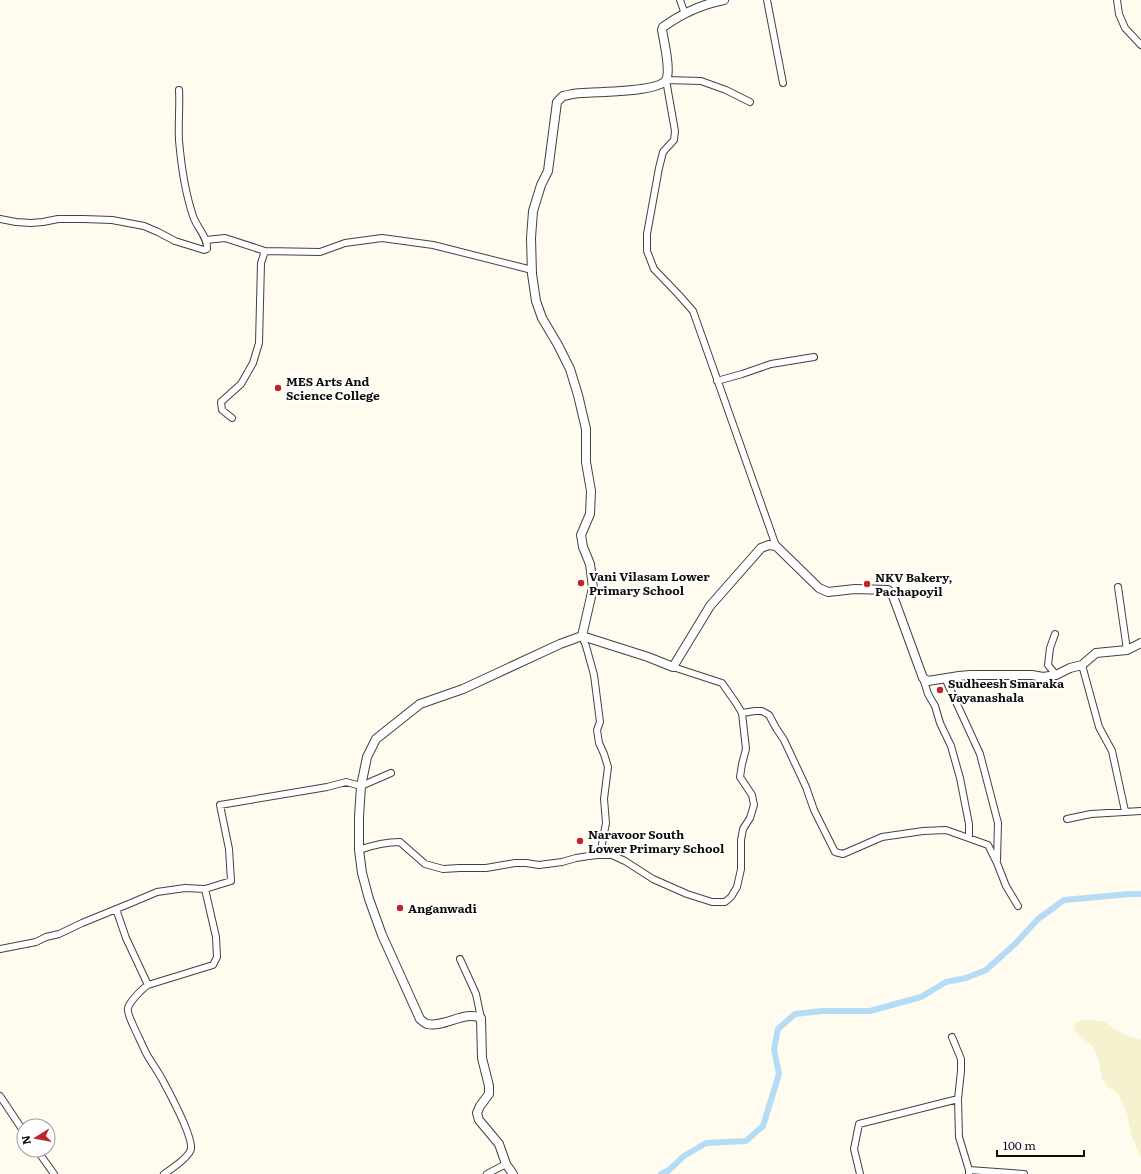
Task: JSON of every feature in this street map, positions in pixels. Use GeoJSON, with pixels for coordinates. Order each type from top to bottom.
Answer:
{"type":"FeatureCollection","features":[{"type":"Feature","properties":{"kind":"street"},"geometry":{"type":"LineString","coordinates":[[680,0],[685,14]]}},
{"type":"Feature","properties":{"kind":"street"},"geometry":{"type":"LineString","coordinates":[[724,0],[699,7],[663,26],[662,30],[668,67],[666,80],[675,131],[674,140],[663,152],[659,168],[648,234],[647,251],[654,270],[693,311],[776,546],[819,588],[828,592],[855,589],[888,590],[893,596],[928,694],[935,706],[940,722],[951,746],[960,778],[969,824],[969,838]]}},
{"type":"Feature","properties":{"kind":"street"},"geometry":{"type":"LineString","coordinates":[[767,0],[783,83]]}},
{"type":"Feature","properties":{"kind":"street"},"geometry":{"type":"LineString","coordinates":[[1117,0],[1119,14],[1125,28],[1141,44]]}},
{"type":"Feature","properties":{"kind":"street"},"geometry":{"type":"LineString","coordinates":[[601,855],[606,823],[604,799],[608,767],[599,743],[597,730],[600,722],[594,675],[582,636],[593,588],[590,564],[583,547],[581,535],[590,514],[591,491],[586,462],[586,429],[570,368],[542,318],[536,301],[532,270],[531,238],[533,211],[541,185],[548,171],[557,102],[563,96],[580,93],[600,93],[647,88],[661,84],[666,80],[701,80],[750,102]]}},
{"type":"Feature","properties":{"kind":"street"},"geometry":{"type":"LineString","coordinates":[[0,219],[31,223],[58,219],[112,220],[144,226],[175,241],[207,250],[206,240],[193,218],[182,164],[179,138],[179,90]]}},
{"type":"Feature","properties":{"kind":"street"},"geometry":{"type":"LineString","coordinates":[[206,240],[224,238],[265,251],[320,252],[346,243],[382,238],[433,245],[532,270]]}},
{"type":"Feature","properties":{"kind":"street"},"geometry":{"type":"LineString","coordinates":[[232,418],[222,410],[221,402],[241,384],[253,363],[259,342],[261,263],[265,251]]}},
{"type":"Feature","properties":{"kind":"street"},"geometry":{"type":"LineString","coordinates":[[717,381],[771,364],[814,357]]}},
{"type":"Feature","properties":{"kind":"street"},"geometry":{"type":"LineString","coordinates":[[673,667],[710,606],[761,548],[769,545],[776,546]]}},
{"type":"Feature","properties":{"kind":"street"},"geometry":{"type":"LineString","coordinates":[[1118,587],[1127,650]]}},
{"type":"Feature","properties":{"kind":"street"},"geometry":{"type":"LineString","coordinates":[[1055,634],[1050,648],[1048,664],[1056,675]]}},
{"type":"Feature","properties":{"kind":"street"},"geometry":{"type":"LineString","coordinates":[[359,850],[389,842],[400,842],[424,864],[443,869],[486,868],[526,863],[539,865],[562,862],[576,858],[612,855],[625,861],[653,879],[702,899],[712,902],[725,902],[731,897],[738,887],[741,869],[743,829],[750,818],[754,805],[752,795],[740,777],[746,749],[742,713],[722,683],[582,636],[560,644],[463,689],[420,704],[376,739],[367,757],[361,786],[359,850],[362,873],[369,899],[382,935],[420,1019],[426,1024],[435,1024],[466,1017],[476,1016],[481,1018]]}},
{"type":"Feature","properties":{"kind":"street"},"geometry":{"type":"LineString","coordinates":[[923,678],[928,681],[970,675],[1032,675],[1043,677],[1056,675],[1070,668],[1082,665],[1096,653],[1127,650],[1141,643]]}},
{"type":"Feature","properties":{"kind":"street"},"geometry":{"type":"LineString","coordinates":[[1082,665],[1099,727],[1112,751],[1125,811]]}},
{"type":"Feature","properties":{"kind":"street"},"geometry":{"type":"LineString","coordinates":[[945,678],[980,754],[998,823],[997,863]]}},
{"type":"Feature","properties":{"kind":"street"},"geometry":{"type":"LineString","coordinates":[[742,713],[762,711],[769,715],[784,740],[806,787],[814,810],[835,852],[843,854],[882,837],[923,831],[946,830],[988,845],[1006,886],[1018,906]]}},
{"type":"Feature","properties":{"kind":"street"},"geometry":{"type":"LineString","coordinates":[[0,949],[36,942],[46,937],[60,934],[82,923],[157,892],[185,888],[205,889],[231,881],[229,849],[220,805],[327,787],[346,782],[361,786],[391,774]]}},
{"type":"Feature","properties":{"kind":"street"},"geometry":{"type":"LineString","coordinates":[[1068,819],[1091,814],[1141,811]]}},
{"type":"Feature","properties":{"kind":"street"},"geometry":{"type":"LineString","coordinates":[[164,1174],[191,1150],[188,1134],[163,1080],[147,1054],[128,1014],[128,1008],[140,991],[148,985],[213,964],[217,957],[216,937],[205,889]]}},
{"type":"Feature","properties":{"kind":"street"},"geometry":{"type":"LineString","coordinates":[[116,909],[126,938],[148,985]]}},
{"type":"Feature","properties":{"kind":"street"},"geometry":{"type":"LineString","coordinates":[[460,959],[476,994],[481,1018],[482,1058],[489,1094],[480,1106],[477,1113],[479,1120],[499,1144],[506,1164],[513,1174]]}},
{"type":"Feature","properties":{"kind":"street"},"geometry":{"type":"LineString","coordinates":[[952,1037],[961,1059],[958,1099],[960,1137],[969,1172],[1024,1174]]}},
{"type":"Feature","properties":{"kind":"street"},"geometry":{"type":"LineString","coordinates":[[0,1096],[16,1120]]}},
{"type":"Feature","properties":{"kind":"street"},"geometry":{"type":"LineString","coordinates":[[860,1174],[854,1149],[859,1124],[958,1099]]}},
{"type":"Feature","properties":{"kind":"street"},"geometry":{"type":"LineString","coordinates":[[43,1158],[54,1174]]}},
{"type":"Feature","properties":{"kind":"street"},"geometry":{"type":"LineString","coordinates":[[487,1174],[506,1164]]}},
{"type":"Feature","properties":{"kind":"shaded area"},"geometry":{"type":"Polygon","coordinates":[[[1082,1020],[1104,1021],[1130,1037],[1141,1039],[1141,1157],[1132,1137],[1127,1114],[1119,1095],[1110,1089],[1103,1081],[1098,1059],[1093,1047],[1076,1032],[1074,1027],[1077,1022],[1082,1020]]]}},
{"type":"Feature","properties":{"kind":"waterway"},"geometry":{"type":"LineString","coordinates":[[661,1174],[669,1170],[684,1156],[706,1143],[746,1141],[763,1126],[779,1074],[774,1049],[778,1029],[795,1014],[823,1011],[870,1011],[921,997],[946,982],[966,978],[986,970],[1015,944],[1038,919],[1064,900],[1141,894]]}},
{"type":"Feature","properties":{"kind":"place","name":"MES Arts And Science College"},"geometry":{"type":"Point","coordinates":[278,388]}},
{"type":"Feature","properties":{"kind":"place","name":"Vani Vilasam Lower Primary School"},"geometry":{"type":"Point","coordinates":[581,583]}},
{"type":"Feature","properties":{"kind":"place","name":"NKV Bakery, Pachapoyil"},"geometry":{"type":"Point","coordinates":[867,584]}},
{"type":"Feature","properties":{"kind":"place","name":"Sudheesh Smaraka Vayanashala"},"geometry":{"type":"Point","coordinates":[940,690]}},
{"type":"Feature","properties":{"kind":"place","name":"Naravoor South Lower Primary School"},"geometry":{"type":"Point","coordinates":[580,841]}},
{"type":"Feature","properties":{"kind":"place","name":"Anganwadi"},"geometry":{"type":"Point","coordinates":[400,908]}}]}
